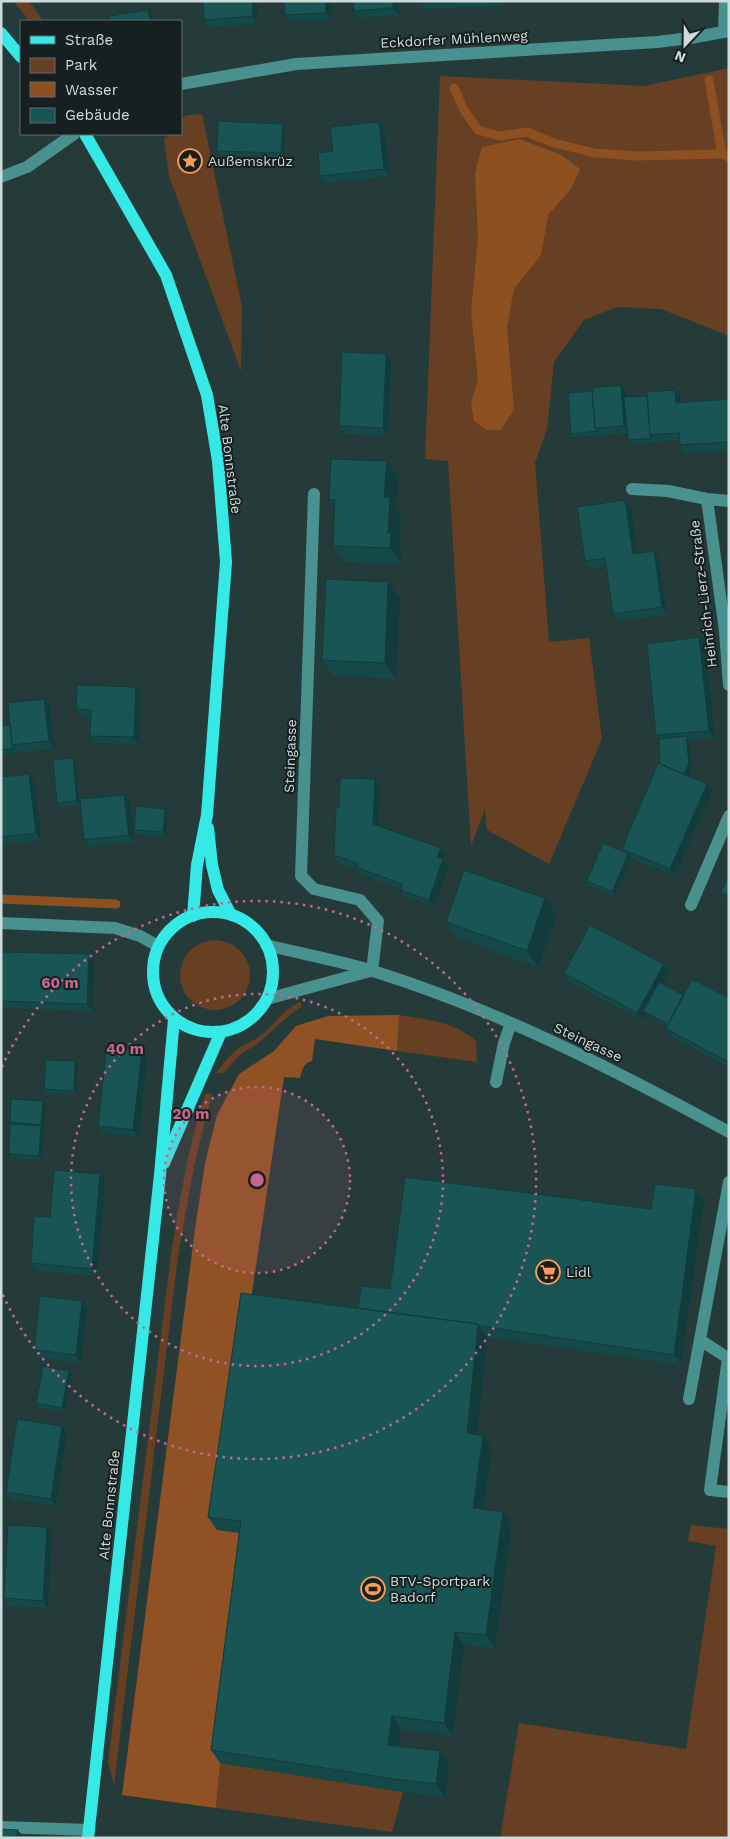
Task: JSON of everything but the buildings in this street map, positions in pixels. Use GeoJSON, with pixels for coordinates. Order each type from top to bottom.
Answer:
{"type":"FeatureCollection","features":[{"type":"Feature","properties":{"kind":"main road"},"geometry":{"type":"LineString","coordinates":[[1,33],[20,56]]}},
{"type":"Feature","properties":{"kind":"main road","name":"Alte Bonnstraße"},"geometry":{"type":"LineString","coordinates":[[86,135],[166,275],[207,396],[218,461],[226,562],[207,816],[196,865],[193,916]]}},
{"type":"Feature","properties":{"kind":"main road","name":"Alte Bonnstraße"},"geometry":{"type":"LineString","coordinates":[[207,816],[212,866],[218,890],[231,915]]}},
{"type":"Feature","properties":{"kind":"main road"},"geometry":{"type":"LineString","coordinates":[[212,912],[231,915],[252,927],[266,945],[272,963],[272,982],[267,999],[255,1014],[240,1026],[222,1032],[197,1030],[174,1019],[161,1004],[154,986],[153,965],[158,946],[172,927],[193,916],[212,912]]}},
{"type":"Feature","properties":{"kind":"main road","name":"Alte Bonnstraße"},"geometry":{"type":"LineString","coordinates":[[89,1834],[160,1175],[174,1019]]}},
{"type":"Feature","properties":{"kind":"main road","name":"Alte Bonnstraße"},"geometry":{"type":"LineString","coordinates":[[160,1175],[222,1032]]}},
{"type":"Feature","properties":{"kind":"street"},"geometry":{"type":"LineString","coordinates":[[725,1],[727,31]]}},
{"type":"Feature","properties":{"kind":"street","name":"Eckdorfer Mühlenweg"},"geometry":{"type":"LineString","coordinates":[[182,84],[296,64],[657,42],[727,31]]}},
{"type":"Feature","properties":{"kind":"street"},"geometry":{"type":"LineString","coordinates":[[1,177],[27,167],[73,135]]}},
{"type":"Feature","properties":{"kind":"street"},"geometry":{"type":"LineString","coordinates":[[632,489],[668,491],[707,499],[729,500]]}},
{"type":"Feature","properties":{"kind":"street","name":"Steingasse"},"geometry":{"type":"LineString","coordinates":[[314,494],[301,876],[314,889],[360,900],[378,921],[372,971]]}},
{"type":"Feature","properties":{"kind":"street","name":"Heinrich-Lierz-Straße"},"geometry":{"type":"LineString","coordinates":[[707,499],[727,631],[729,685]]}},
{"type":"Feature","properties":{"kind":"street"},"geometry":{"type":"LineString","coordinates":[[691,905],[729,816]]}},
{"type":"Feature","properties":{"kind":"street"},"geometry":{"type":"LineString","coordinates":[[1,923],[115,928],[140,936],[158,946]]}},
{"type":"Feature","properties":{"kind":"street","name":"Steingasse"},"geometry":{"type":"LineString","coordinates":[[266,945],[372,971],[426,989],[512,1023],[626,1076],[729,1132]]}},
{"type":"Feature","properties":{"kind":"street"},"geometry":{"type":"LineString","coordinates":[[267,999],[372,971]]}},
{"type":"Feature","properties":{"kind":"street"},"geometry":{"type":"LineString","coordinates":[[496,1082],[504,1043],[512,1023]]}},
{"type":"Feature","properties":{"kind":"street"},"geometry":{"type":"LineString","coordinates":[[689,1399],[729,1182]]}},
{"type":"Feature","properties":{"kind":"street"},"geometry":{"type":"LineString","coordinates":[[700,1340],[728,1358],[710,1490],[729,1492]]}},
{"type":"Feature","properties":{"kind":"street"},"geometry":{"type":"LineString","coordinates":[[1,1827],[89,1834]]}},
{"type":"Feature","properties":{"kind":"green space"},"geometry":{"type":"Polygon","coordinates":[[[13,1],[29,1],[42,20],[29,20],[13,1]]]}},
{"type":"Feature","properties":{"kind":"green space"},"geometry":{"type":"Polygon","coordinates":[[[729,68],[729,336],[661,309],[617,307],[584,320],[554,362],[547,429],[535,463],[549,642],[589,638],[602,739],[549,864],[487,830],[485,809],[471,846],[448,461],[425,459],[440,76],[644,86],[729,68]]]}},
{"type":"Feature","properties":{"kind":"green space"},"geometry":{"type":"Polygon","coordinates":[[[202,114],[242,307],[241,371],[169,176],[164,139],[168,135],[182,135],[182,119],[186,115],[202,114]]]}},
{"type":"Feature","properties":{"kind":"green space"},"geometry":{"type":"Polygon","coordinates":[[[215,940],[228,943],[240,950],[247,962],[250,975],[247,988],[240,1000],[228,1007],[215,1010],[202,1007],[190,1000],[183,988],[180,975],[183,962],[190,950],[202,943],[215,940]]]}},
{"type":"Feature","properties":{"kind":"green space"},"geometry":{"type":"Polygon","coordinates":[[[301,1002],[301,1007],[257,1044],[241,1054],[223,1073],[216,1073],[239,1048],[256,1039],[283,1014],[301,1002]]]}},
{"type":"Feature","properties":{"kind":"green space"},"geometry":{"type":"Polygon","coordinates":[[[399,1015],[440,1022],[459,1029],[476,1041],[477,1062],[397,1051],[399,1015]]]}},
{"type":"Feature","properties":{"kind":"green space"},"geometry":{"type":"Polygon","coordinates":[[[212,1093],[194,1166],[178,1256],[114,1785],[108,1762],[171,1254],[194,1133],[205,1094],[212,1093]]]}},
{"type":"Feature","properties":{"kind":"green space"},"geometry":{"type":"Polygon","coordinates":[[[691,1525],[729,1529],[729,1838],[500,1838],[519,1723],[686,1749],[716,1546],[688,1541],[691,1525]]]}},
{"type":"Feature","properties":{"kind":"green space"},"geometry":{"type":"Polygon","coordinates":[[[220,1763],[403,1792],[392,1832],[216,1808],[220,1763]]]}},
{"type":"Feature","properties":{"kind":"shaded area"},"geometry":{"type":"Polygon","coordinates":[[[399,1015],[397,1051],[315,1039],[312,1061],[305,1065],[300,1078],[284,1077],[217,1529],[250,1534],[220,1763],[216,1808],[122,1795],[195,1229],[205,1163],[217,1115],[239,1074],[274,1051],[296,1026],[328,1016],[399,1015]]]}},
{"type":"Feature","properties":{"kind":"water"},"geometry":{"type":"Polygon","coordinates":[[[519,139],[561,155],[580,169],[571,189],[548,215],[541,255],[514,289],[507,327],[514,409],[501,430],[486,430],[474,421],[471,403],[478,380],[471,312],[478,237],[475,173],[482,147],[519,139]]]}},
{"type":"Feature","properties":{"kind":"waterway"},"geometry":{"type":"LineString","coordinates":[[709,80],[722,154]]}},
{"type":"Feature","properties":{"kind":"waterway"},"geometry":{"type":"LineString","coordinates":[[454,88],[464,110],[478,130],[500,136],[527,132],[554,143],[595,153],[636,156],[722,154],[729,157]]}},
{"type":"Feature","properties":{"kind":"waterway"},"geometry":{"type":"LineString","coordinates":[[1,899],[116,904]]}},
{"type":"Feature","properties":{"kind":"place","name":"Außemskrüz"},"geometry":{"type":"Point","coordinates":[190,161]}},
{"type":"Feature","properties":{"kind":"place","name":"Lidl"},"geometry":{"type":"Point","coordinates":[548,1272]}},
{"type":"Feature","properties":{"kind":"place","name":"BTV-Sportpark Badorf"},"geometry":{"type":"Point","coordinates":[373,1589]}}]}
